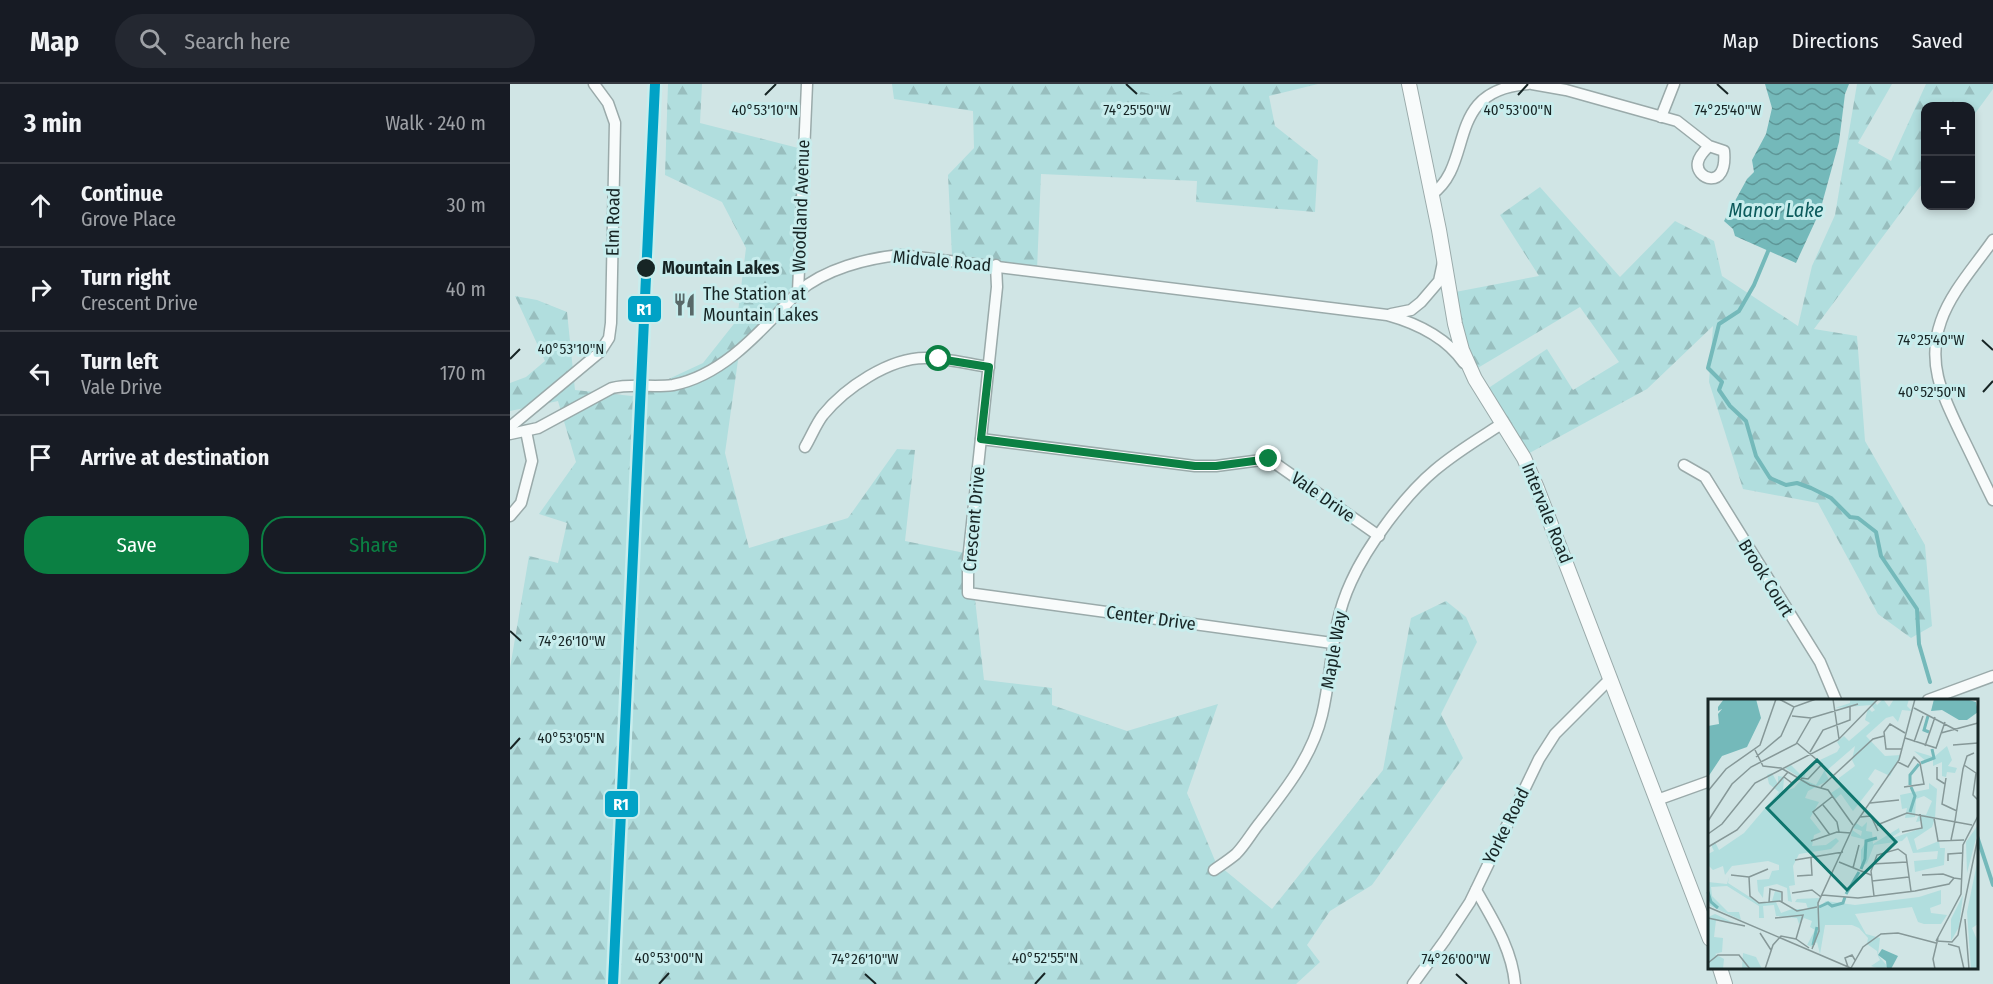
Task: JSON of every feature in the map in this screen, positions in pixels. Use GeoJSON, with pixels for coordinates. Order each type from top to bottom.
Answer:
{"type":"FeatureCollection","features":[{"type":"Feature","properties":{"kind":"street","name":"Elm Road"},"geometry":{"type":"LineString","coordinates":[[510,428],[592,360],[606,345],[611,323],[615,123],[608,102],[594,84]]}},
{"type":"Feature","properties":{"kind":"street","name":"Woodland Avenue"},"geometry":{"type":"LineString","coordinates":[[798,292],[807,84]]}},
{"type":"Feature","properties":{"kind":"street","name":"Intervale Road"},"geometry":{"type":"LineString","coordinates":[[1409,84],[1462,350],[1475,379],[1524,458],[1537,488],[1708,934]]}},
{"type":"Feature","properties":{"kind":"street"},"geometry":{"type":"LineString","coordinates":[[1431,195],[1442,187],[1452,170],[1462,131],[1474,110],[1498,91],[1528,84]]}},
{"type":"Feature","properties":{"kind":"street"},"geometry":{"type":"LineString","coordinates":[[1532,84],[1566,90],[1677,121],[1709,146]]}},
{"type":"Feature","properties":{"kind":"street"},"geometry":{"type":"LineString","coordinates":[[1574,84],[1593,98]]}},
{"type":"Feature","properties":{"kind":"street"},"geometry":{"type":"LineString","coordinates":[[1661,117],[1674,84]]}},
{"type":"Feature","properties":{"kind":"street"},"geometry":{"type":"LineString","coordinates":[[1993,240],[1949,303],[1941,320],[1935,351],[1941,391],[1993,498]]}},
{"type":"Feature","properties":{"kind":"street","name":"Midvale Road"},"geometry":{"type":"LineString","coordinates":[[510,434],[538,428],[556,420],[612,388],[622,385],[673,385],[704,373],[737,352],[798,292],[810,284],[846,266],[885,256],[917,255],[1387,315],[1416,324],[1443,342],[1460,357],[1475,379]]}},
{"type":"Feature","properties":{"kind":"street","name":"Midvale Road"},"geometry":{"type":"LineString","coordinates":[[1387,315],[1411,310],[1421,302],[1439,281],[1444,259]]}},
{"type":"Feature","properties":{"kind":"street","name":"Crescent Drive"},"geometry":{"type":"LineString","coordinates":[[969,593],[968,561],[997,287],[996,265]]}},
{"type":"Feature","properties":{"kind":"street"},"geometry":{"type":"LineString","coordinates":[[805,447],[821,417],[833,404],[870,376],[894,365],[923,358],[989,367]]}},
{"type":"Feature","properties":{"kind":"street","name":"Maple Way"},"geometry":{"type":"LineString","coordinates":[[1214,870],[1236,854],[1283,792],[1316,737],[1322,714],[1332,643],[1341,606],[1351,581],[1378,536],[1404,502],[1433,471],[1503,423]]}},
{"type":"Feature","properties":{"kind":"street"},"geometry":{"type":"LineString","coordinates":[[510,516],[521,503],[532,461],[526,431]]}},
{"type":"Feature","properties":{"kind":"street","name":"Vale Drive"},"geometry":{"type":"LineString","coordinates":[[981,439],[1195,466],[1216,466],[1269,459],[1378,536]]}},
{"type":"Feature","properties":{"kind":"street","name":"Brook Court"},"geometry":{"type":"LineString","coordinates":[[1684,465],[1705,477],[1820,662],[1836,699]]}},
{"type":"Feature","properties":{"kind":"street","name":"Center Drive"},"geometry":{"type":"LineString","coordinates":[[969,593],[1332,643]]}},
{"type":"Feature","properties":{"kind":"street"},"geometry":{"type":"LineString","coordinates":[[1931,699],[1993,676]]}},
{"type":"Feature","properties":{"kind":"street","name":"Yorke Road"},"geometry":{"type":"LineString","coordinates":[[1413,984],[1445,940],[1476,890],[1539,759],[1555,734],[1611,678]]}},
{"type":"Feature","properties":{"kind":"street"},"geometry":{"type":"LineString","coordinates":[[1657,800],[1708,782]]}},
{"type":"Feature","properties":{"kind":"street"},"geometry":{"type":"LineString","coordinates":[[1476,890],[1501,933],[1509,955],[1515,984]]}},
{"type":"Feature","properties":{"kind":"street"},"geometry":{"type":"LineString","coordinates":[[1720,969],[1725,984]]}},
{"type":"Feature","properties":{"kind":"green space"},"geometry":{"type":"Polygon","coordinates":[[[668,84],[702,84],[700,123],[806,150],[801,287],[739,353],[725,453],[749,548],[848,518],[897,449],[915,450],[905,541],[970,554],[984,680],[1052,688],[1052,705],[1127,731],[1218,704],[1187,793],[1216,863],[1272,909],[1383,770],[1411,618],[1446,601],[1466,617],[1477,642],[1441,714],[1463,758],[1372,885],[1330,911],[1307,945],[1320,962],[1296,984],[510,984],[510,668],[529,556],[558,563],[567,523],[539,514],[576,462],[558,401],[510,411],[510,383],[526,377],[545,361],[515,296],[537,300],[567,312],[575,390],[632,396],[703,363],[737,320],[746,248],[722,202],[665,175],[668,84]]]}},
{"type":"Feature","properties":{"kind":"green space"},"geometry":{"type":"Polygon","coordinates":[[[892,84],[1318,84],[1269,96],[1275,126],[1318,160],[1315,212],[1196,202],[1197,181],[1041,174],[1037,270],[952,256],[948,175],[974,148],[973,111],[894,99],[892,84]]]}},
{"type":"Feature","properties":{"kind":"green space"},"geometry":{"type":"Polygon","coordinates":[[[1110,84],[1201,84],[1162,97],[1110,84]]]}},
{"type":"Feature","properties":{"kind":"green space"},"geometry":{"type":"Polygon","coordinates":[[[1857,84],[1892,84],[1858,143],[1891,161],[1926,84],[1993,84],[1993,89],[1975,114],[1975,102],[1921,102],[1921,185],[1814,329],[1857,336],[1865,441],[1925,545],[1932,626],[1911,638],[1878,614],[1818,503],[1743,489],[1709,382],[1713,326],[1647,389],[1524,456],[1484,391],[1547,349],[1573,390],[1619,362],[1580,307],[1476,369],[1466,351],[1450,293],[1539,276],[1500,215],[1540,187],[1620,277],[1675,221],[1714,241],[1722,276],[1798,326],[1812,266],[1835,215],[1857,84]]]}},
{"type":"Feature","properties":{"kind":"water","name":"Manor Lake"},"geometry":{"type":"Polygon","coordinates":[[[1765,84],[1849,84],[1845,94],[1839,142],[1820,211],[1796,263],[1735,236],[1733,229],[1724,221],[1747,179],[1754,172],[1752,160],[1766,134],[1772,108],[1765,84]]]}},
{"type":"Feature","properties":{"kind":"waterway"},"geometry":{"type":"LineString","coordinates":[[1769,249],[1754,285],[1739,311],[1719,324],[1708,368],[1722,382],[1719,390],[1730,406],[1746,421],[1756,456],[1770,478],[1786,485],[1797,483],[1831,498],[1850,517],[1858,518],[1876,532],[1881,556],[1917,609],[1919,644],[1930,682]]}},
{"type":"Feature","properties":{"kind":"waterway"},"geometry":{"type":"LineString","coordinates":[[1978,839],[1993,885]]}},
{"type":"Feature","properties":{"kind":"transit line","name":"R1"},"geometry":{"type":"LineString","coordinates":[[613,984],[655,84]]}},
{"type":"Feature","properties":{"kind":"place","name":"Mountain Lakes"},"geometry":{"type":"Point","coordinates":[646,268]}},
{"type":"Feature","properties":{"kind":"place","name":"The Station at Mountain Lakes"},"geometry":{"type":"Point","coordinates":[685,304]}},
{"type":"Feature","properties":{"kind":"route"},"geometry":{"type":"LineString","coordinates":[[939,359],[989,367],[981,439],[1195,466],[1216,466],[1269,459]]}}]}
